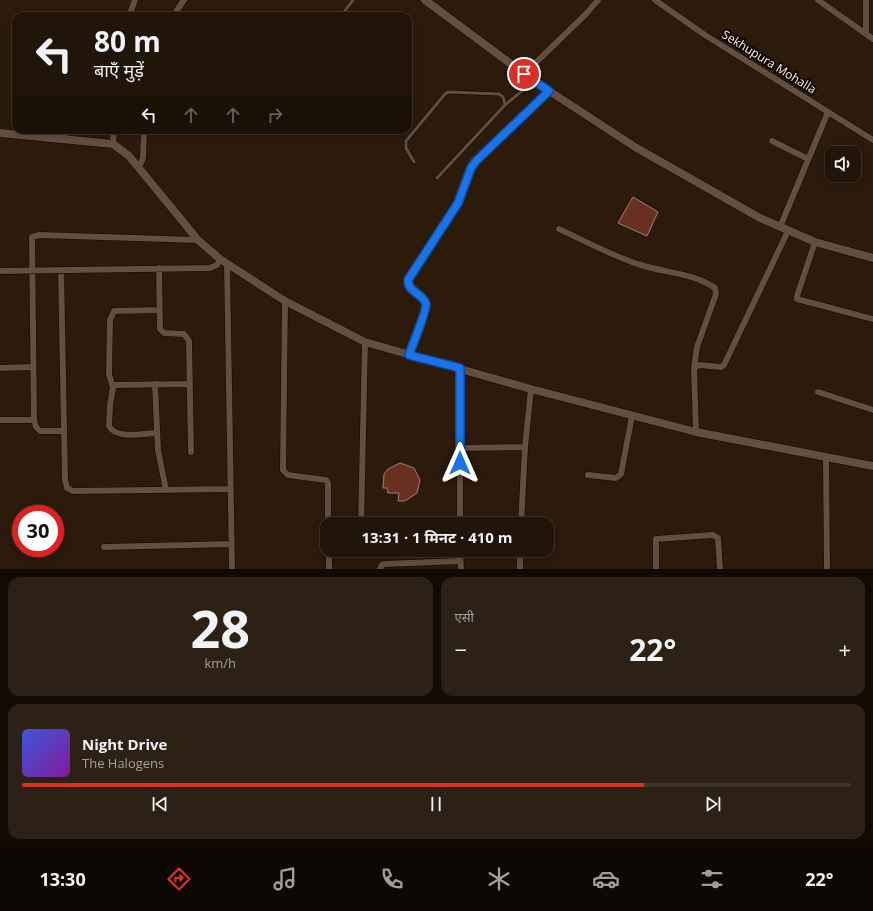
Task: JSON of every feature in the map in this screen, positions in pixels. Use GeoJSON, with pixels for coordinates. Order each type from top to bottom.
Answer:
{"type":"FeatureCollection","features":[{"type":"Feature","properties":{"kind":"street"},"geometry":{"type":"LineString","coordinates":[[130,12],[135,0]]}},
{"type":"Feature","properties":{"kind":"street"},"geometry":{"type":"LineString","coordinates":[[176,12],[184,0]]}},
{"type":"Feature","properties":{"kind":"street"},"geometry":{"type":"LineString","coordinates":[[425,0],[524,74],[635,147],[760,218],[815,242],[873,258]]}},
{"type":"Feature","properties":{"kind":"street"},"geometry":{"type":"LineString","coordinates":[[524,74],[586,14],[598,0]]}},
{"type":"Feature","properties":{"kind":"street"},"geometry":{"type":"LineString","coordinates":[[818,0],[873,38]]}},
{"type":"Feature","properties":{"kind":"street"},"geometry":{"type":"LineString","coordinates":[[866,0],[866,33]]}},
{"type":"Feature","properties":{"kind":"street","name":"Sekhupura Mohalla"},"geometry":{"type":"LineString","coordinates":[[658,1],[705,35],[873,140]]}},
{"type":"Feature","properties":{"kind":"street"},"geometry":{"type":"LineString","coordinates":[[409,355],[426,308],[424,299],[410,289],[408,280],[458,203],[471,168],[476,161],[549,91]]}},
{"type":"Feature","properties":{"kind":"street"},"geometry":{"type":"LineString","coordinates":[[780,227],[828,112]]}},
{"type":"Feature","properties":{"kind":"street"},"geometry":{"type":"LineString","coordinates":[[0,133],[12,133]]}},
{"type":"Feature","properties":{"kind":"street"},"geometry":{"type":"LineString","coordinates":[[28,134],[113,144],[121,148],[198,240],[224,262],[285,301],[365,342],[532,389],[696,432],[873,466]]}},
{"type":"Feature","properties":{"kind":"street"},"geometry":{"type":"LineString","coordinates":[[64,134],[64,139]]}},
{"type":"Feature","properties":{"kind":"street"},"geometry":{"type":"LineString","coordinates":[[113,144],[114,134]]}},
{"type":"Feature","properties":{"kind":"street"},"geometry":{"type":"LineString","coordinates":[[139,168],[143,158],[144,134]]}},
{"type":"Feature","properties":{"kind":"street"},"geometry":{"type":"LineString","coordinates":[[772,141],[808,159]]}},
{"type":"Feature","properties":{"kind":"street"},"geometry":{"type":"LineString","coordinates":[[560,229],[641,265],[688,276],[704,281],[715,288],[716,294],[697,347],[694,368],[696,432]]}},
{"type":"Feature","properties":{"kind":"street"},"geometry":{"type":"LineString","coordinates":[[694,368],[699,365],[721,367],[724,365],[788,231]]}},
{"type":"Feature","properties":{"kind":"street"},"geometry":{"type":"LineString","coordinates":[[64,431],[40,431],[34,420],[32,237],[35,235],[198,240]]}},
{"type":"Feature","properties":{"kind":"street"},"geometry":{"type":"LineString","coordinates":[[815,242],[797,299],[873,319]]}},
{"type":"Feature","properties":{"kind":"street"},"geometry":{"type":"LineString","coordinates":[[0,271],[210,268],[224,262]]}},
{"type":"Feature","properties":{"kind":"street"},"geometry":{"type":"LineString","coordinates":[[224,262],[232,569]]}},
{"type":"Feature","properties":{"kind":"street"},"geometry":{"type":"LineString","coordinates":[[159,268],[160,329],[161,331],[184,334],[189,341],[191,452]]}},
{"type":"Feature","properties":{"kind":"street"},"geometry":{"type":"LineString","coordinates":[[61,270],[65,485],[70,490],[231,489]]}},
{"type":"Feature","properties":{"kind":"street"},"geometry":{"type":"LineString","coordinates":[[285,301],[283,470],[288,475],[326,480],[328,483],[328,517]]}},
{"type":"Feature","properties":{"kind":"street"},"geometry":{"type":"LineString","coordinates":[[157,433],[120,434],[111,430],[109,426],[109,413],[113,385],[109,369],[110,320],[112,312],[159,310]]}},
{"type":"Feature","properties":{"kind":"street"},"geometry":{"type":"LineString","coordinates":[[361,517],[365,342]]}},
{"type":"Feature","properties":{"kind":"street"},"geometry":{"type":"LineString","coordinates":[[0,368],[33,367]]}},
{"type":"Feature","properties":{"kind":"street"},"geometry":{"type":"LineString","coordinates":[[460,368],[460,517]]}},
{"type":"Feature","properties":{"kind":"street"},"geometry":{"type":"LineString","coordinates":[[155,384],[160,465],[166,490]]}},
{"type":"Feature","properties":{"kind":"street"},"geometry":{"type":"LineString","coordinates":[[113,385],[189,384]]}},
{"type":"Feature","properties":{"kind":"street"},"geometry":{"type":"LineString","coordinates":[[521,517],[525,447],[532,389]]}},
{"type":"Feature","properties":{"kind":"street"},"geometry":{"type":"LineString","coordinates":[[818,392],[873,410]]}},
{"type":"Feature","properties":{"kind":"street"},"geometry":{"type":"LineString","coordinates":[[588,475],[616,478],[621,474],[632,416]]}},
{"type":"Feature","properties":{"kind":"street"},"geometry":{"type":"LineString","coordinates":[[0,420],[34,420]]}},
{"type":"Feature","properties":{"kind":"street"},"geometry":{"type":"LineString","coordinates":[[460,448],[525,447]]}},
{"type":"Feature","properties":{"kind":"street"},"geometry":{"type":"LineString","coordinates":[[826,458],[827,569]]}},
{"type":"Feature","properties":{"kind":"street"},"geometry":{"type":"LineString","coordinates":[[656,569],[656,539],[713,535],[718,538],[720,569]]}},
{"type":"Feature","properties":{"kind":"street"},"geometry":{"type":"LineString","coordinates":[[104,547],[232,544]]}},
{"type":"Feature","properties":{"kind":"street"},"geometry":{"type":"LineString","coordinates":[[328,557],[329,569]]}},
{"type":"Feature","properties":{"kind":"street"},"geometry":{"type":"LineString","coordinates":[[460,557],[461,569]]}},
{"type":"Feature","properties":{"kind":"street"},"geometry":{"type":"LineString","coordinates":[[520,557],[520,569]]}},
{"type":"Feature","properties":{"kind":"street"},"geometry":{"type":"LineString","coordinates":[[380,569],[380,566],[384,564],[404,566],[460,561]]}},
{"type":"Feature","properties":{"kind":"lane"},"geometry":{"type":"LineString","coordinates":[[344,12],[353,0]]}},
{"type":"Feature","properties":{"kind":"lane"},"geometry":{"type":"LineString","coordinates":[[437,178],[505,105],[534,81]]}},
{"type":"Feature","properties":{"kind":"lane"},"geometry":{"type":"LineString","coordinates":[[412,134],[448,92],[499,94],[503,97],[505,105]]}},
{"type":"Feature","properties":{"kind":"lane"},"geometry":{"type":"LineString","coordinates":[[412,134],[406,141],[406,148],[414,162]]}},
{"type":"Feature","properties":{"kind":"building"},"geometry":{"type":"Polygon","coordinates":[[[633,197],[658,212],[647,236],[618,223],[633,197]]]}},
{"type":"Feature","properties":{"kind":"building"},"geometry":{"type":"Polygon","coordinates":[[[400,463],[414,468],[420,480],[417,493],[405,501],[398,501],[399,493],[388,493],[387,488],[383,488],[384,474],[388,469],[400,463]]]}},
{"type":"Feature","properties":{"kind":"route"},"geometry":{"type":"LineString","coordinates":[[460,463],[460,368],[409,355],[426,308],[426,303],[424,299],[410,289],[408,280],[458,203],[471,168],[476,161],[549,91],[524,74]]}}]}
